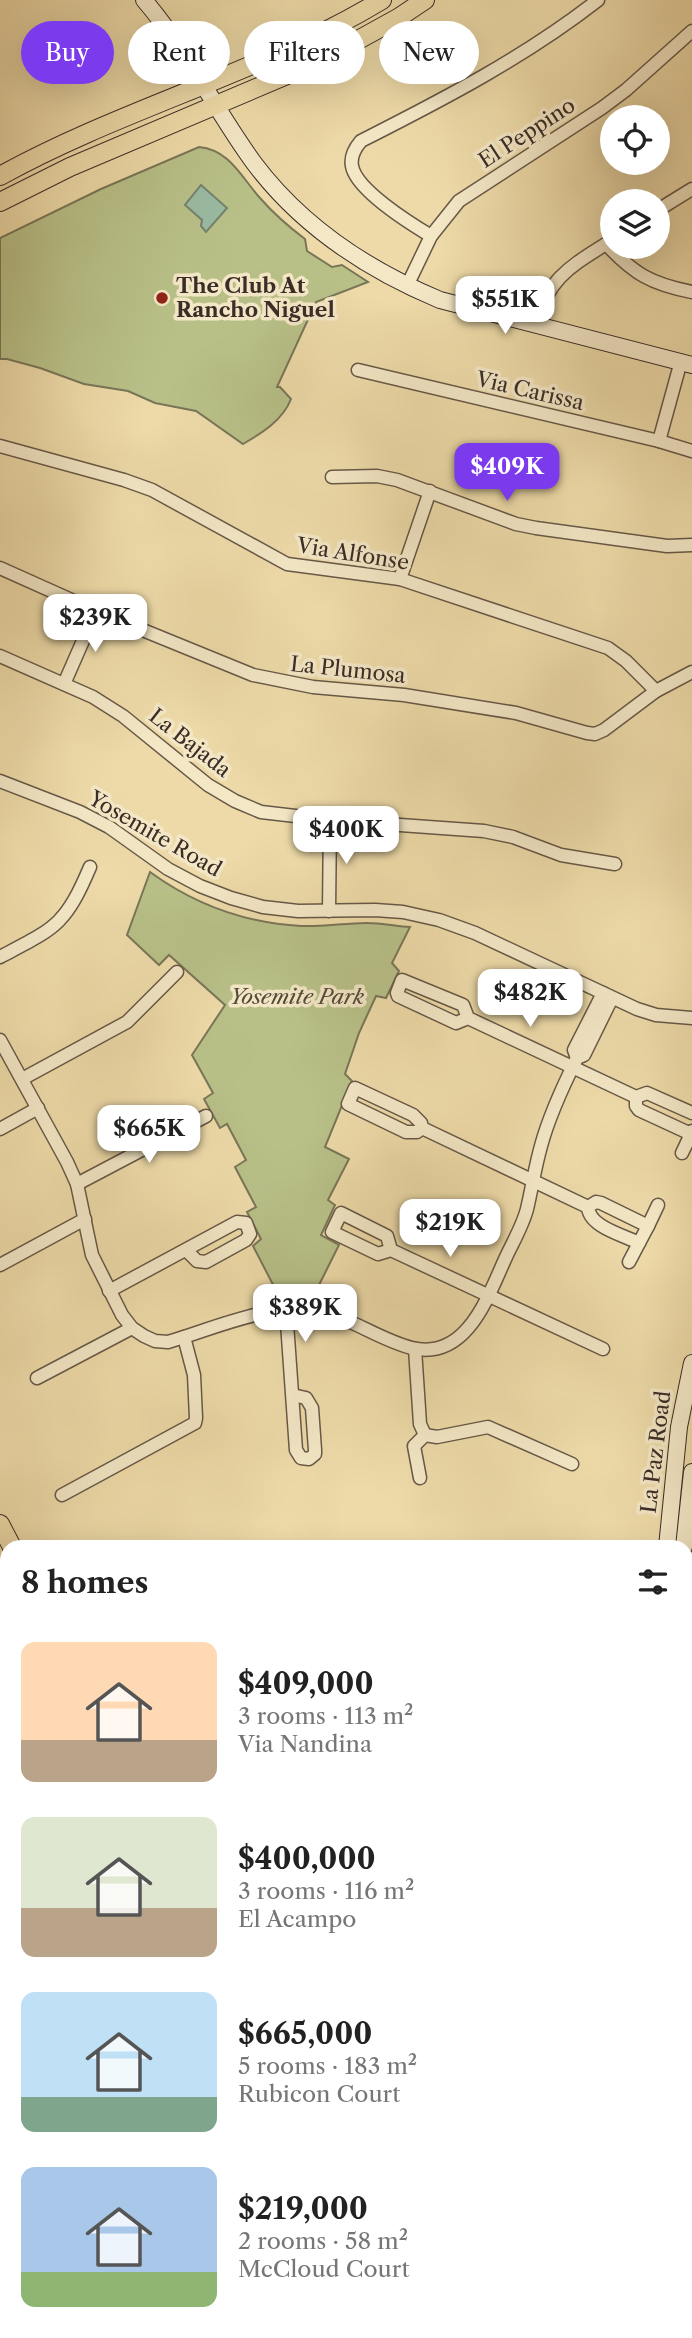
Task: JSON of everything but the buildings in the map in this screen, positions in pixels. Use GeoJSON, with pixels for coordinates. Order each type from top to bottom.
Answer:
{"type":"FeatureCollection","features":[{"type":"Feature","properties":{"kind":"main road"},"geometry":{"type":"LineString","coordinates":[[230,73],[317,36],[382,0]]}},
{"type":"Feature","properties":{"kind":"main road"},"geometry":{"type":"LineString","coordinates":[[0,202],[70,167],[320,61],[425,0]]}},
{"type":"Feature","properties":{"kind":"main road"},"geometry":{"type":"LineString","coordinates":[[0,176],[71,139],[205,84]]}},
{"type":"Feature","properties":{"kind":"main road"},"geometry":{"type":"LineString","coordinates":[[0,1524],[8,1540]]}},
{"type":"Feature","properties":{"kind":"street"},"geometry":{"type":"LineString","coordinates":[[145,0],[162,21]]}},
{"type":"Feature","properties":{"kind":"street"},"geometry":{"type":"LineString","coordinates":[[431,236],[388,210],[355,174],[352,158],[354,149],[362,141],[474,83],[562,28],[598,0]]}},
{"type":"Feature","properties":{"kind":"street","name":"El Peppino"},"geometry":{"type":"LineString","coordinates":[[407,286],[431,236],[459,201],[618,96],[692,31]]}},
{"type":"Feature","properties":{"kind":"street"},"geometry":{"type":"LineString","coordinates":[[205,84],[255,164],[301,213],[355,257],[407,286],[440,300],[686,363],[659,441]]}},
{"type":"Feature","properties":{"kind":"street"},"geometry":{"type":"LineString","coordinates":[[670,203],[692,189]]}},
{"type":"Feature","properties":{"kind":"street"},"geometry":{"type":"LineString","coordinates":[[535,324],[542,300],[564,273],[600,248]]}},
{"type":"Feature","properties":{"kind":"street"},"geometry":{"type":"LineString","coordinates":[[621,259],[648,280],[692,292]]}},
{"type":"Feature","properties":{"kind":"street","name":"Via Carissa"},"geometry":{"type":"LineString","coordinates":[[358,370],[692,451]]}},
{"type":"Feature","properties":{"kind":"street","name":"Via Alfonse"},"geometry":{"type":"LineString","coordinates":[[0,446],[152,490],[287,564],[400,579],[608,648],[626,661],[656,691]]}},
{"type":"Feature","properties":{"kind":"street"},"geometry":{"type":"LineString","coordinates":[[332,477],[377,476],[430,491],[516,524],[536,528],[667,546],[692,545]]}},
{"type":"Feature","properties":{"kind":"street"},"geometry":{"type":"LineString","coordinates":[[400,579],[430,491]]}},
{"type":"Feature","properties":{"kind":"street","name":"La Plumosa"},"geometry":{"type":"LineString","coordinates":[[0,568],[96,611],[253,675],[313,687],[404,695],[516,713],[587,733],[596,734],[604,730],[656,691],[692,672]]}},
{"type":"Feature","properties":{"kind":"street"},"geometry":{"type":"LineString","coordinates":[[64,684],[96,611]]}},
{"type":"Feature","properties":{"kind":"street","name":"La Bajada"},"geometry":{"type":"LineString","coordinates":[[0,656],[93,697],[123,716],[208,785],[261,812],[330,820],[484,831],[513,837],[561,855],[614,864]]}},
{"type":"Feature","properties":{"kind":"street","name":"Yosemite Road"},"geometry":{"type":"LineString","coordinates":[[0,781],[80,812],[109,827],[168,869],[231,898],[263,907],[298,911],[404,912],[439,920],[475,933],[656,1015],[692,1018]]}},
{"type":"Feature","properties":{"kind":"street"},"geometry":{"type":"LineString","coordinates":[[329,911],[330,820]]}},
{"type":"Feature","properties":{"kind":"street"},"geometry":{"type":"LineString","coordinates":[[0,957],[50,930],[64,917],[76,899],[90,867]]}},
{"type":"Feature","properties":{"kind":"street"},"geometry":{"type":"LineString","coordinates":[[23,1079],[127,1022],[177,972]]}},
{"type":"Feature","properties":{"kind":"street"},"geometry":{"type":"LineString","coordinates":[[468,1018],[463,1005],[402,980],[398,996],[456,1023],[468,1018],[575,1063],[635,1097]]}},
{"type":"Feature","properties":{"kind":"street"},"geometry":{"type":"LineString","coordinates":[[0,1040],[77,1184],[92,1255],[109,1292],[132,1328],[155,1341],[168,1342],[267,1312],[310,1309],[334,1315],[415,1349],[430,1349],[458,1339],[468,1330],[488,1295],[526,1212],[541,1147],[555,1105],[575,1063],[584,1055],[608,995]]}},
{"type":"Feature","properties":{"kind":"street"},"geometry":{"type":"LineString","coordinates":[[422,1128],[417,1132],[406,1132],[348,1104],[355,1088],[413,1115],[418,1118],[422,1128],[588,1207]]}},
{"type":"Feature","properties":{"kind":"street"},"geometry":{"type":"LineString","coordinates":[[635,1097],[643,1092],[648,1093],[692,1113]]}},
{"type":"Feature","properties":{"kind":"street"},"geometry":{"type":"LineString","coordinates":[[635,1097],[639,1110],[691,1132],[682,1153]]}},
{"type":"Feature","properties":{"kind":"street"},"geometry":{"type":"LineString","coordinates":[[0,1129],[38,1108]]}},
{"type":"Feature","properties":{"kind":"street"},"geometry":{"type":"LineString","coordinates":[[77,1184],[206,1116]]}},
{"type":"Feature","properties":{"kind":"street"},"geometry":{"type":"LineString","coordinates":[[588,1207],[596,1202],[601,1203],[648,1226]]}},
{"type":"Feature","properties":{"kind":"street"},"geometry":{"type":"LineString","coordinates":[[629,1262],[657,1205]]}},
{"type":"Feature","properties":{"kind":"street"},"geometry":{"type":"LineString","coordinates":[[588,1207],[588,1212],[595,1222],[639,1243]]}},
{"type":"Feature","properties":{"kind":"street"},"geometry":{"type":"LineString","coordinates":[[0,1265],[85,1219]]}},
{"type":"Feature","properties":{"kind":"street"},"geometry":{"type":"LineString","coordinates":[[109,1292],[237,1222],[246,1223],[249,1228],[250,1234],[246,1240],[206,1262],[197,1261],[187,1251]]}},
{"type":"Feature","properties":{"kind":"street"},"geometry":{"type":"LineString","coordinates":[[391,1250],[603,1349]]}},
{"type":"Feature","properties":{"kind":"street"},"geometry":{"type":"LineString","coordinates":[[286,1309],[292,1395]]}},
{"type":"Feature","properties":{"kind":"street"},"geometry":{"type":"LineString","coordinates":[[37,1378],[132,1328]]}},
{"type":"Feature","properties":{"kind":"street"},"geometry":{"type":"LineString","coordinates":[[62,1495],[195,1423],[194,1375],[184,1337]]}},
{"type":"Feature","properties":{"kind":"street"},"geometry":{"type":"LineString","coordinates":[[415,1349],[420,1424],[425,1435]]}},
{"type":"Feature","properties":{"kind":"street","name":"La Paz Road"},"geometry":{"type":"LineString","coordinates":[[668,1540],[679,1427],[692,1363]]}},
{"type":"Feature","properties":{"kind":"street"},"geometry":{"type":"LineString","coordinates":[[425,1435],[437,1437],[488,1427],[572,1464]]}},
{"type":"Feature","properties":{"kind":"street"},"geometry":{"type":"LineString","coordinates":[[420,1478],[414,1446],[425,1435]]}},
{"type":"Feature","properties":{"kind":"street","name":"La Paz Road"},"geometry":{"type":"LineString","coordinates":[[685,1540],[692,1472]]}},
{"type":"Feature","properties":{"kind":"green space","name":"The Club At Rancho Niguel"},"geometry":{"type":"Polygon","coordinates":[[[199,147],[210,149],[227,159],[271,209],[305,239],[307,251],[332,267],[342,265],[368,282],[316,302],[277,387],[291,399],[287,407],[271,425],[243,444],[196,411],[155,403],[128,391],[84,384],[40,368],[0,359],[0,238],[101,189],[199,147]]]}},
{"type":"Feature","properties":{"kind":"green space","name":"Yosemite Park"},"geometry":{"type":"Polygon","coordinates":[[[150,872],[184,894],[221,910],[260,921],[301,926],[367,923],[410,927],[392,963],[399,971],[386,998],[376,996],[359,1033],[345,1074],[352,1081],[325,1147],[349,1159],[328,1200],[335,1205],[321,1235],[339,1245],[312,1299],[281,1300],[253,1246],[261,1239],[247,1212],[256,1207],[235,1167],[246,1160],[227,1124],[220,1128],[204,1099],[213,1093],[192,1055],[225,1005],[169,955],[159,965],[127,935],[150,872]]]}},
{"type":"Feature","properties":{"kind":"shaded area"},"geometry":{"type":"Polygon","coordinates":[[[201,185],[227,208],[206,232],[201,226],[202,220],[185,205],[201,185]]]}},
{"type":"Feature","properties":{"kind":"place","name":"The Club At Rancho Niguel"},"geometry":{"type":"Point","coordinates":[162,298]}}]}
